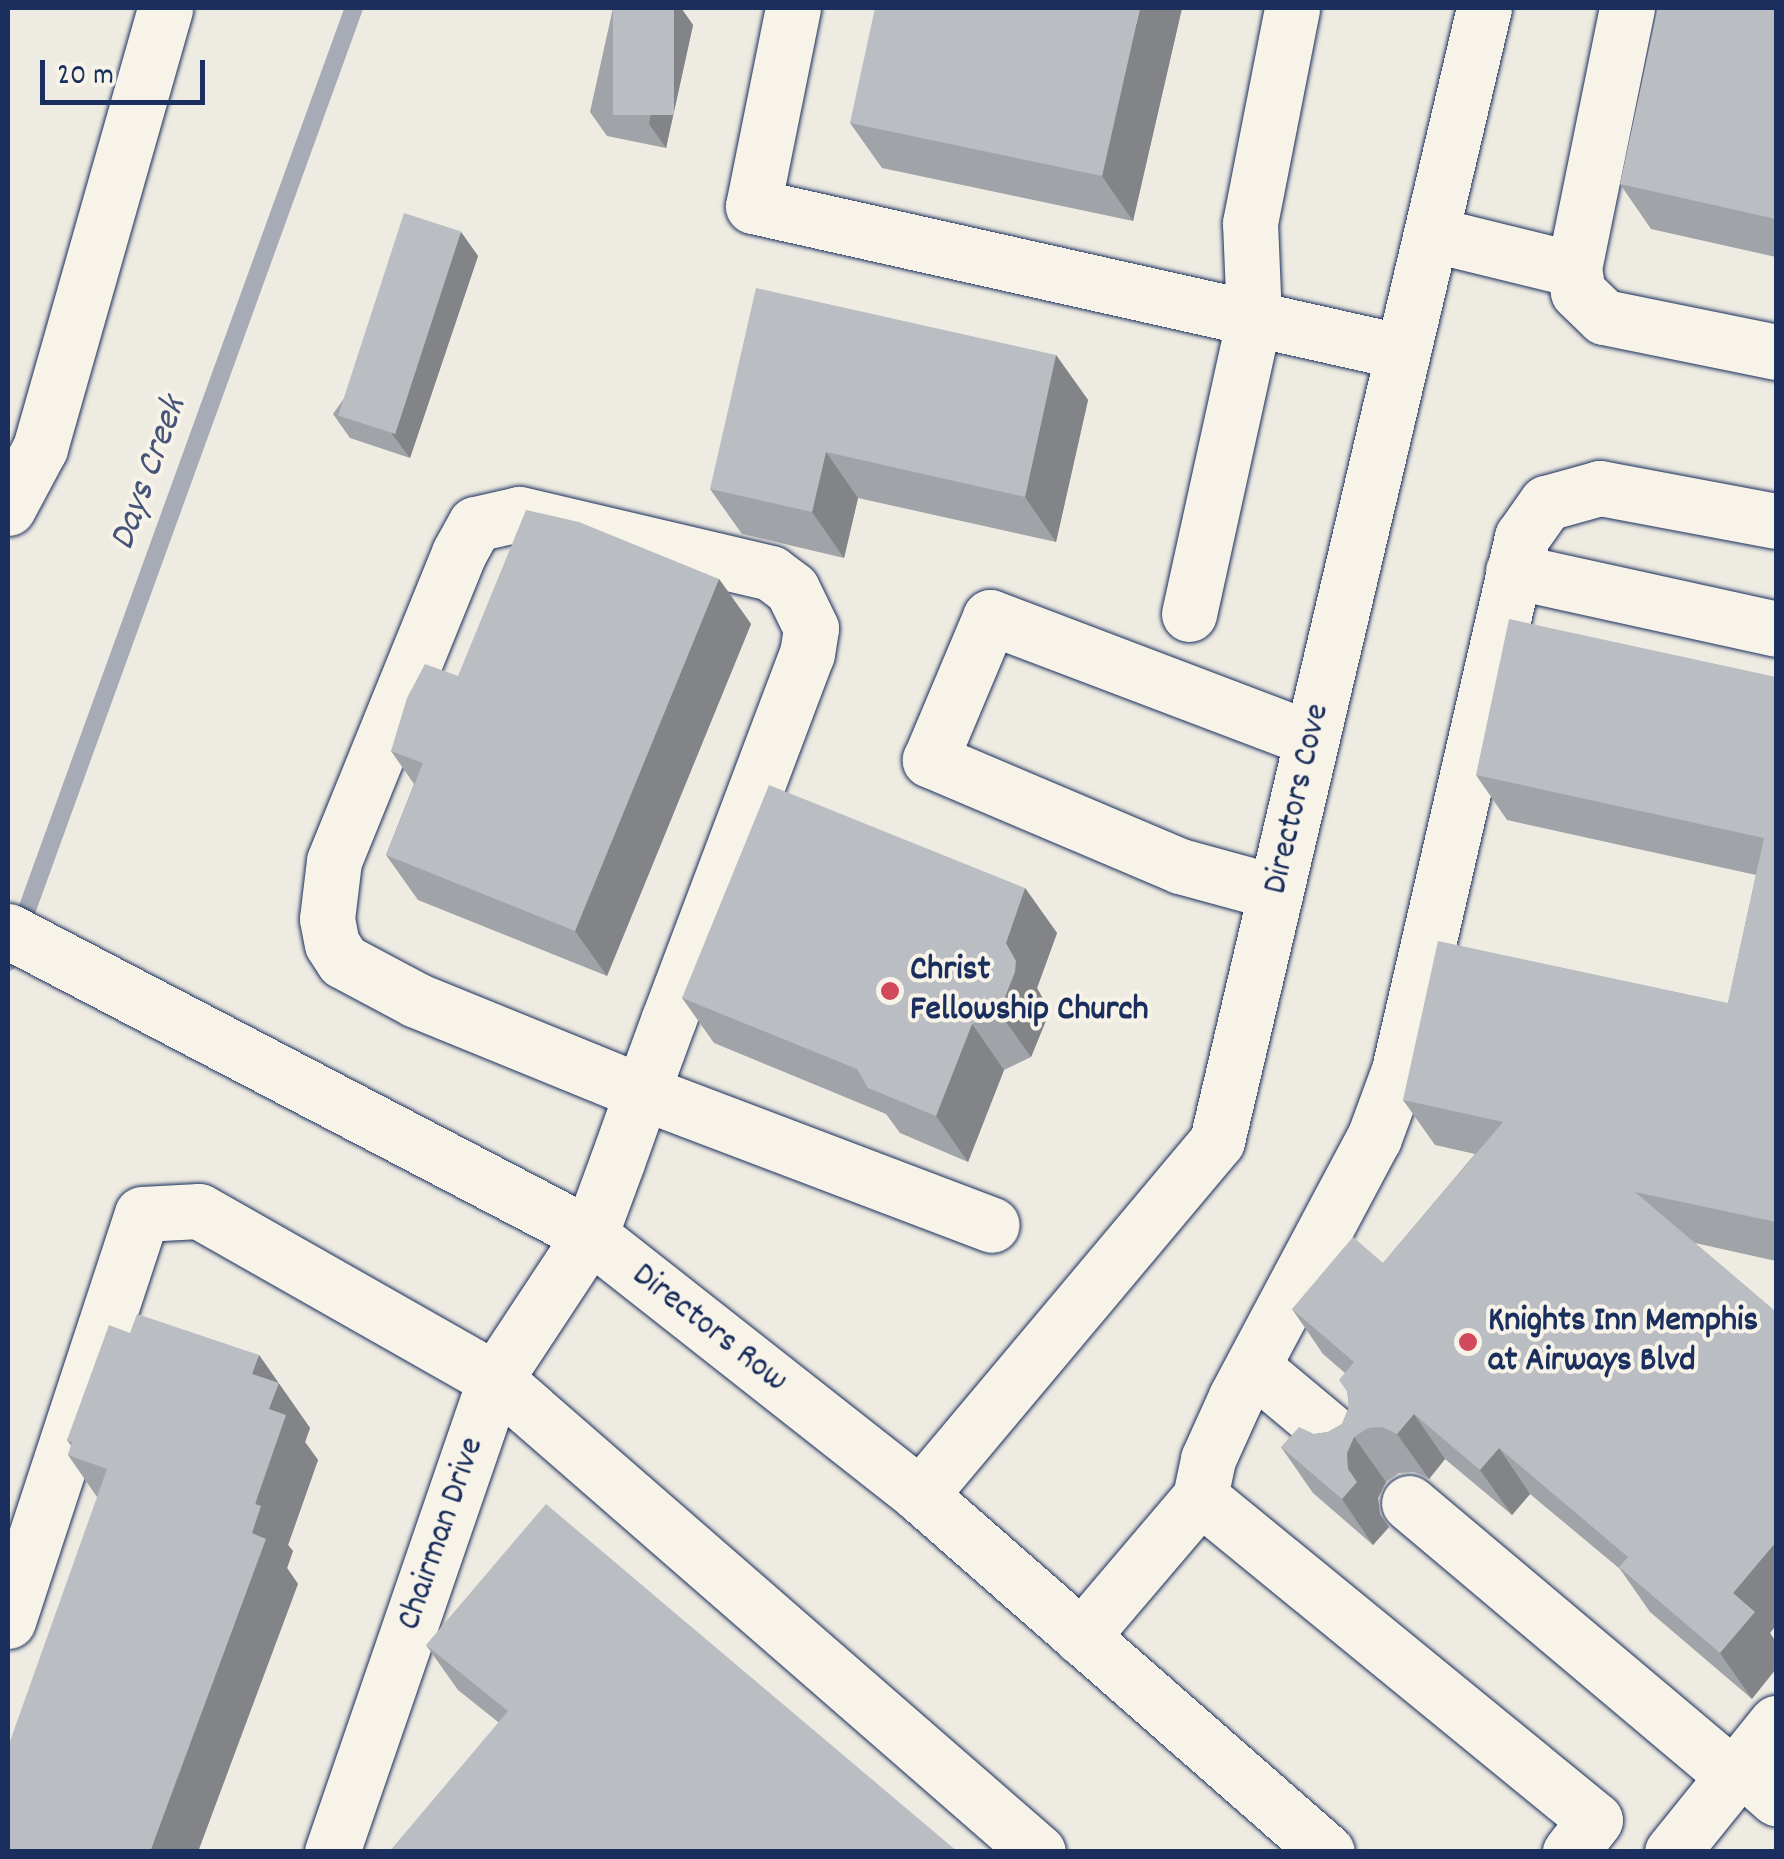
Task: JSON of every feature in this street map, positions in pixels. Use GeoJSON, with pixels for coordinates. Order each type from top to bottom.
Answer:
{"type":"FeatureCollection","features":[{"type":"Feature","properties":{"kind":"street"},"geometry":{"type":"LineString","coordinates":[[8,508],[40,448],[165,8]]}},
{"type":"Feature","properties":{"kind":"street"},"geometry":{"type":"LineString","coordinates":[[793,8],[753,206],[1403,352]]}},
{"type":"Feature","properties":{"kind":"street"},"geometry":{"type":"LineString","coordinates":[[1189,614],[1254,318],[1250,224],[1292,8]]}},
{"type":"Feature","properties":{"kind":"street","name":"Directors Cove"},"geometry":{"type":"LineString","coordinates":[[920,1495],[1217,1142],[1484,8]]}},
{"type":"Feature","properties":{"kind":"street"},"geometry":{"type":"LineString","coordinates":[[1627,8],[1574,269],[1578,292],[1604,316],[1776,352]]}},
{"type":"Feature","properties":{"kind":"street"},"geometry":{"type":"LineString","coordinates":[[1431,234],[1574,269]]}},
{"type":"Feature","properties":{"kind":"street"},"geometry":{"type":"LineString","coordinates":[[1081,1637],[1200,1497],[1208,1459],[1374,1138],[1399,1070],[1522,537],[1546,503],[1600,488],[1776,521]]}},
{"type":"Feature","properties":{"kind":"street"},"geometry":{"type":"LineString","coordinates":[[642,1092],[807,654],[811,628],[792,589],[770,573],[519,514],[498,516],[475,524],[459,553],[334,861],[327,919],[332,944],[343,961],[368,977],[642,1092],[992,1225]]}},
{"type":"Feature","properties":{"kind":"street"},"geometry":{"type":"LineString","coordinates":[[1514,571],[1776,629]]}},
{"type":"Feature","properties":{"kind":"street"},"geometry":{"type":"LineString","coordinates":[[1276,892],[1180,866],[930,760],[990,617],[1312,740]]}},
{"type":"Feature","properties":{"kind":"street","name":"Directors Row"},"geometry":{"type":"LineString","coordinates":[[8,931],[590,1235],[920,1495],[1327,1852]]}},
{"type":"Feature","properties":{"kind":"street","name":"Chairman Drive"},"geometry":{"type":"LineString","coordinates":[[332,1852],[496,1379],[590,1235],[642,1092]]}},
{"type":"Feature","properties":{"kind":"street"},"geometry":{"type":"LineString","coordinates":[[8,1621],[142,1214],[199,1212],[496,1379],[1038,1852]]}},
{"type":"Feature","properties":{"kind":"street"},"geometry":{"type":"LineString","coordinates":[[1253,1367],[1350,1448]]}},
{"type":"Feature","properties":{"kind":"street"},"geometry":{"type":"LineString","coordinates":[[1200,1497],[1583,1836],[1639,1852]]}},
{"type":"Feature","properties":{"kind":"street"},"geometry":{"type":"LineString","coordinates":[[1409,1503],[1750,1780]]}},
{"type":"Feature","properties":{"kind":"street"},"geometry":{"type":"LineString","coordinates":[[1672,1852],[1750,1780],[1776,1722]]}},
{"type":"Feature","properties":{"kind":"building"},"geometry":{"type":"Polygon","coordinates":[[[613,8],[674,8],[674,115],[613,115],[613,8]]]}},
{"type":"Feature","properties":{"kind":"building"},"geometry":{"type":"Polygon","coordinates":[[[875,8],[1140,8],[1102,176],[850,123],[875,8]]]}},
{"type":"Feature","properties":{"kind":"building"},"geometry":{"type":"Polygon","coordinates":[[[1658,8],[1776,8],[1776,219],[1620,184],[1658,8]]]}},
{"type":"Feature","properties":{"kind":"building"},"geometry":{"type":"Polygon","coordinates":[[[404,213],[461,232],[395,434],[338,416],[404,213]]]}},
{"type":"Feature","properties":{"kind":"building"},"geometry":{"type":"Polygon","coordinates":[[[756,288],[1056,355],[1025,497],[826,452],[812,512],[710,489],[756,288]]]}},
{"type":"Feature","properties":{"kind":"building"},"geometry":{"type":"Polygon","coordinates":[[[526,510],[579,522],[719,579],[575,931],[386,855],[423,763],[391,751],[407,698],[425,664],[458,676],[526,510]]]}},
{"type":"Feature","properties":{"kind":"building","name":"Knights Inn Memphis at Airways Blvd"},"geometry":{"type":"Polygon","coordinates":[[[1509,619],[1776,677],[1776,1222],[1635,1192],[1776,1312],[1776,1542],[1733,1593],[1755,1612],[1720,1653],[1619,1567],[1628,1557],[1499,1448],[1480,1470],[1414,1414],[1397,1434],[1382,1427],[1368,1428],[1354,1437],[1347,1453],[1348,1469],[1357,1482],[1342,1499],[1281,1447],[1299,1427],[1314,1434],[1342,1424],[1349,1407],[1348,1393],[1339,1380],[1354,1362],[1292,1309],[1353,1237],[1383,1263],[1503,1122],[1403,1100],[1438,941],[1728,1003],[1764,838],[1476,775],[1509,619]]]}},
{"type":"Feature","properties":{"kind":"building"},"geometry":{"type":"Polygon","coordinates":[[[769,785],[1025,888],[1006,943],[1016,961],[1015,972],[999,1012],[972,1024],[936,1116],[868,1088],[857,1069],[682,998],[769,785]]]}},
{"type":"Feature","properties":{"kind":"building"},"geometry":{"type":"Polygon","coordinates":[[[137,1314],[259,1355],[252,1374],[279,1383],[269,1409],[286,1415],[255,1504],[261,1506],[252,1533],[266,1539],[150,1852],[8,1852],[8,1747],[107,1469],[68,1455],[72,1442],[67,1440],[109,1325],[130,1333],[137,1314]]]}},
{"type":"Feature","properties":{"kind":"building"},"geometry":{"type":"Polygon","coordinates":[[[546,1504],[958,1852],[389,1852],[508,1711],[426,1645],[546,1504]]]}},
{"type":"Feature","properties":{"kind":"waterway","name":"Days Creek"},"geometry":{"type":"LineString","coordinates":[[8,962],[354,8]]}},
{"type":"Feature","properties":{"kind":"place","name":"Christ Fellowship Church"},"geometry":{"type":"Point","coordinates":[890,991]}},
{"type":"Feature","properties":{"kind":"place","name":"Knights Inn Memphis at Airways Blvd"},"geometry":{"type":"Point","coordinates":[1468,1342]}}]}
